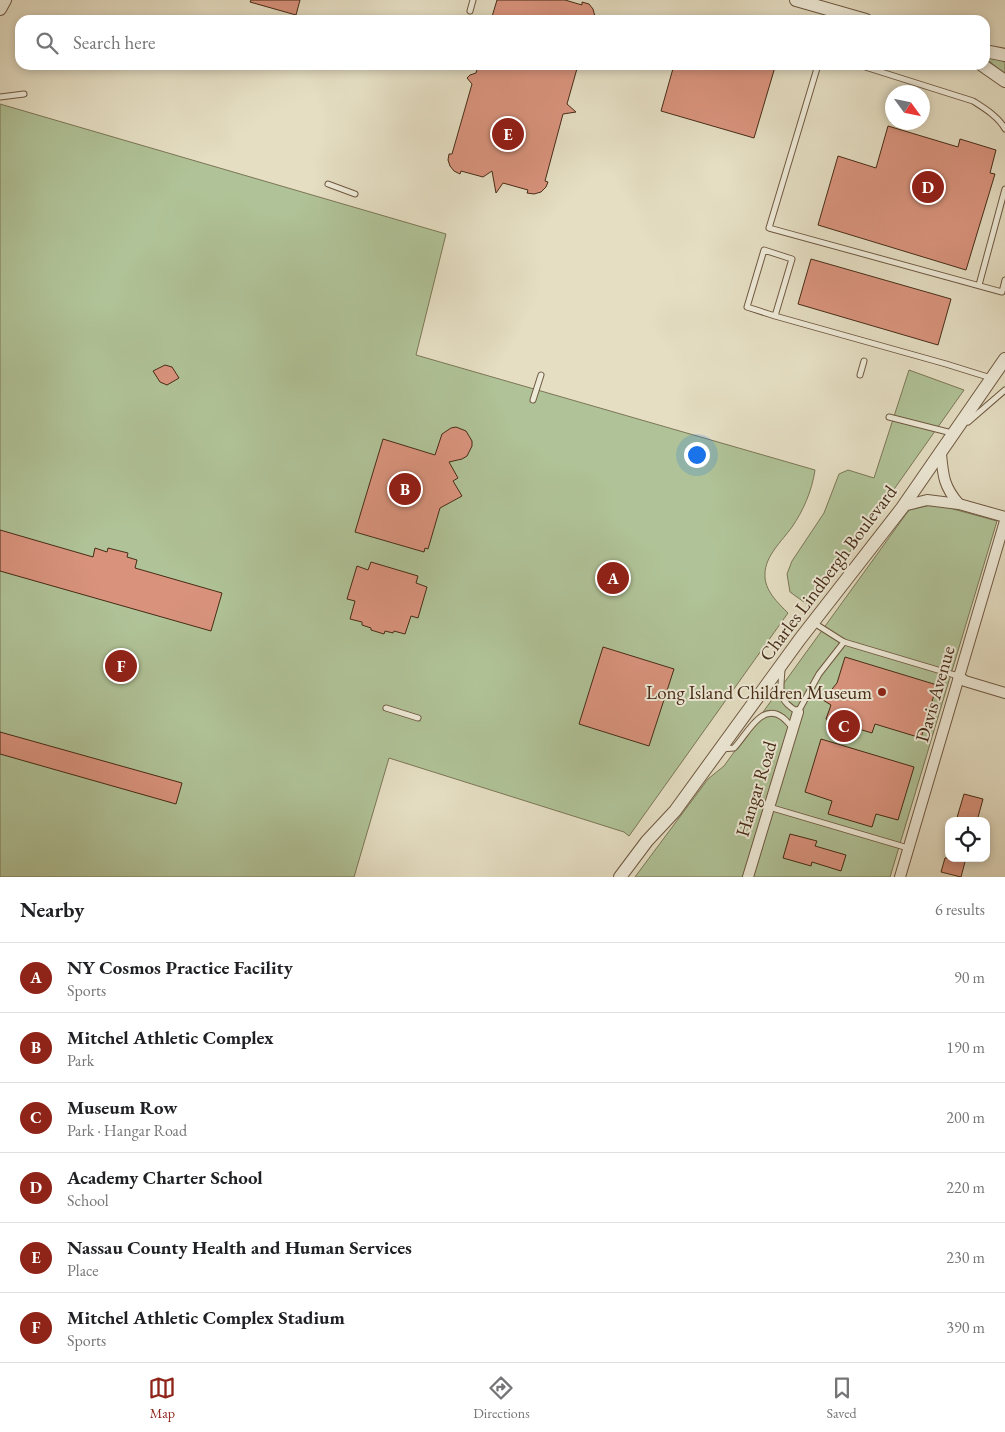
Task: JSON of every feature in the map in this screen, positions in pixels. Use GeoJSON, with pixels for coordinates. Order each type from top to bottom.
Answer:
{"type":"FeatureCollection","features":[{"type":"Feature","properties":{"kind":"street"},"geometry":{"type":"LineString","coordinates":[[0,9],[5,0]]}},
{"type":"Feature","properties":{"kind":"street"},"geometry":{"type":"LineString","coordinates":[[796,0],[833,15]]}},
{"type":"Feature","properties":{"kind":"street"},"geometry":{"type":"LineString","coordinates":[[990,52],[1005,55]]}},
{"type":"Feature","properties":{"kind":"street"},"geometry":{"type":"LineString","coordinates":[[989,70],[1005,81]]}},
{"type":"Feature","properties":{"kind":"street","name":"Charles Lindbergh Boulevard"},"geometry":{"type":"LineString","coordinates":[[620,877],[647,840],[675,810],[812,622],[903,506],[1005,360]]}},
{"type":"Feature","properties":{"kind":"street"},"geometry":{"type":"LineString","coordinates":[[941,454],[946,484],[951,495],[959,504]]}},
{"type":"Feature","properties":{"kind":"street"},"geometry":{"type":"LineString","coordinates":[[903,506],[927,500],[959,504],[1005,517]]}},
{"type":"Feature","properties":{"kind":"street","name":"Davis Avenue"},"geometry":{"type":"LineString","coordinates":[[900,877],[1005,521]]}},
{"type":"Feature","properties":{"kind":"street"},"geometry":{"type":"LineString","coordinates":[[958,676],[965,681],[1005,693]]}},
{"type":"Feature","properties":{"kind":"street","name":"Hangar Road"},"geometry":{"type":"LineString","coordinates":[[748,877],[798,712]]}},
{"type":"Feature","properties":{"kind":"lane"},"geometry":{"type":"LineString","coordinates":[[470,11],[473,0]]}},
{"type":"Feature","properties":{"kind":"lane"},"geometry":{"type":"LineString","coordinates":[[816,70],[769,228],[1003,293],[1005,280]]}},
{"type":"Feature","properties":{"kind":"lane"},"geometry":{"type":"LineString","coordinates":[[875,70],[973,101],[987,110],[1005,129]]}},
{"type":"Feature","properties":{"kind":"lane"},"geometry":{"type":"LineString","coordinates":[[0,97],[24,94]]}},
{"type":"Feature","properties":{"kind":"lane"},"geometry":{"type":"LineString","coordinates":[[328,184],[355,194]]}},
{"type":"Feature","properties":{"kind":"lane"},"geometry":{"type":"LineString","coordinates":[[979,286],[1005,189]]}},
{"type":"Feature","properties":{"kind":"lane"},"geometry":{"type":"LineString","coordinates":[[775,316],[792,259],[764,250],[747,307],[775,316],[992,378]]}},
{"type":"Feature","properties":{"kind":"lane"},"geometry":{"type":"LineString","coordinates":[[860,375],[864,361]]}},
{"type":"Feature","properties":{"kind":"lane"},"geometry":{"type":"LineString","coordinates":[[533,400],[540,375]]}},
{"type":"Feature","properties":{"kind":"lane"},"geometry":{"type":"LineString","coordinates":[[889,417],[954,434],[1005,390]]}},
{"type":"Feature","properties":{"kind":"lane"},"geometry":{"type":"LineString","coordinates":[[812,622],[844,642],[958,676]]}},
{"type":"Feature","properties":{"kind":"lane"},"geometry":{"type":"LineString","coordinates":[[782,665],[782,698],[786,705],[798,712],[819,674],[844,642]]}},
{"type":"Feature","properties":{"kind":"lane"},"geometry":{"type":"LineString","coordinates":[[386,708],[418,718]]}},
{"type":"Feature","properties":{"kind":"lane"},"geometry":{"type":"LineString","coordinates":[[721,749],[734,748],[763,715],[771,712],[782,716],[793,728]]}},
{"type":"Feature","properties":{"kind":"lane"},"geometry":{"type":"LineString","coordinates":[[768,807],[908,848]]}},
{"type":"Feature","properties":{"kind":"green space"},"geometry":{"type":"Polygon","coordinates":[[[990,57],[1005,62],[1005,74],[990,62],[990,57]]]}},
{"type":"Feature","properties":{"kind":"green space"},"geometry":{"type":"Polygon","coordinates":[[[0,104],[446,234],[416,355],[815,470],[812,486],[800,514],[771,555],[766,567],[765,580],[769,591],[788,613],[629,836],[624,832],[389,758],[354,877],[0,877],[0,104]]]}},
{"type":"Feature","properties":{"kind":"green space"},"geometry":{"type":"Polygon","coordinates":[[[909,370],[964,390],[811,607],[790,592],[787,574],[792,561],[824,513],[839,474],[848,470],[874,478],[909,370]]]}},
{"type":"Feature","properties":{"kind":"green space"},"geometry":{"type":"Polygon","coordinates":[[[935,504],[997,521],[890,877],[635,877],[708,779],[724,766],[909,510],[935,504]]]}},
{"type":"Feature","properties":{"kind":"building"},"geometry":{"type":"Polygon","coordinates":[[[251,0],[300,0],[296,15],[250,2],[251,0]]]}},
{"type":"Feature","properties":{"kind":"building"},"geometry":{"type":"Polygon","coordinates":[[[497,0],[565,0],[582,5],[582,2],[589,4],[595,15],[492,15],[497,0]]]}},
{"type":"Feature","properties":{"kind":"building"},"geometry":{"type":"Polygon","coordinates":[[[477,70],[577,70],[567,104],[576,112],[563,114],[545,181],[548,182],[541,192],[527,193],[528,190],[503,183],[496,193],[492,171],[483,177],[461,171],[460,174],[450,166],[449,154],[452,154],[472,84],[467,78],[476,73],[477,70]]]}},
{"type":"Feature","properties":{"kind":"building"},"geometry":{"type":"Polygon","coordinates":[[[673,70],[774,70],[754,138],[661,111],[673,70]]]}},
{"type":"Feature","properties":{"kind":"building"},"geometry":{"type":"Polygon","coordinates":[[[887,130],[901,130],[958,147],[960,139],[996,150],[990,173],[995,174],[966,270],[818,225],[838,156],[876,168],[887,130]]]}},
{"type":"Feature","properties":{"kind":"building"},"geometry":{"type":"Polygon","coordinates":[[[811,259],[951,299],[938,345],[798,304],[811,259]]]}},
{"type":"Feature","properties":{"kind":"building"},"geometry":{"type":"Polygon","coordinates":[[[165,365],[172,367],[179,378],[167,385],[160,382],[153,371],[165,365]]]}},
{"type":"Feature","properties":{"kind":"building"},"geometry":{"type":"Polygon","coordinates":[[[456,427],[466,431],[472,441],[472,446],[467,456],[449,462],[458,478],[453,481],[462,496],[440,508],[428,549],[425,548],[424,552],[355,532],[383,439],[435,455],[442,434],[456,427]]]}},
{"type":"Feature","properties":{"kind":"building"},"geometry":{"type":"Polygon","coordinates":[[[0,530],[93,557],[95,548],[107,552],[108,548],[128,553],[127,557],[137,560],[135,568],[222,593],[211,631],[0,571],[0,530]]]}},
{"type":"Feature","properties":{"kind":"building"},"geometry":{"type":"Polygon","coordinates":[[[371,562],[418,576],[416,583],[427,587],[418,618],[411,616],[405,634],[385,631],[384,634],[371,630],[371,628],[362,625],[362,622],[350,619],[355,601],[347,599],[357,566],[368,570],[371,562]]]}},
{"type":"Feature","properties":{"kind":"building"},"geometry":{"type":"Polygon","coordinates":[[[603,647],[674,669],[649,746],[579,724],[603,647]]]}},
{"type":"Feature","properties":{"kind":"building","name":"Long Island Children Museum"},"geometry":{"type":"Polygon","coordinates":[[[845,657],[937,685],[921,738],[875,724],[872,733],[826,719],[831,705],[823,700],[837,683],[845,657]]]}},
{"type":"Feature","properties":{"kind":"building"},"geometry":{"type":"Polygon","coordinates":[[[0,732],[182,783],[176,804],[0,754],[0,732]]]}},
{"type":"Feature","properties":{"kind":"building"},"geometry":{"type":"Polygon","coordinates":[[[821,739],[914,767],[898,820],[876,814],[872,827],[828,814],[832,801],[805,792],[821,739]]]}},
{"type":"Feature","properties":{"kind":"building"},"geometry":{"type":"Polygon","coordinates":[[[964,794],[983,799],[978,817],[957,817],[964,794]]]}},
{"type":"Feature","properties":{"kind":"building"},"geometry":{"type":"Polygon","coordinates":[[[790,834],[817,841],[815,846],[846,855],[841,871],[812,862],[811,866],[783,858],[790,834]]]}},
{"type":"Feature","properties":{"kind":"building"},"geometry":{"type":"Polygon","coordinates":[[[945,858],[945,862],[965,862],[961,877],[941,872],[945,858]]]}},
{"type":"Feature","properties":{"kind":"place","name":"Nassau County Health and Human Services"},"geometry":{"type":"Point","coordinates":[508,134]}},
{"type":"Feature","properties":{"kind":"place","name":"Academy Charter School"},"geometry":{"type":"Point","coordinates":[928,187]}},
{"type":"Feature","properties":{"kind":"place","name":"Mitchel Athletic Complex"},"geometry":{"type":"Point","coordinates":[405,489]}},
{"type":"Feature","properties":{"kind":"place","name":"NY Cosmos Practice Facility"},"geometry":{"type":"Point","coordinates":[613,578]}},
{"type":"Feature","properties":{"kind":"place","name":"Mitchel Athletic Complex Stadium"},"geometry":{"type":"Point","coordinates":[121,666]}},
{"type":"Feature","properties":{"kind":"place","name":"Long Island Children Museum"},"geometry":{"type":"Point","coordinates":[882,692]}},
{"type":"Feature","properties":{"kind":"place","name":"Museum Row"},"geometry":{"type":"Point","coordinates":[844,726]}}]}
